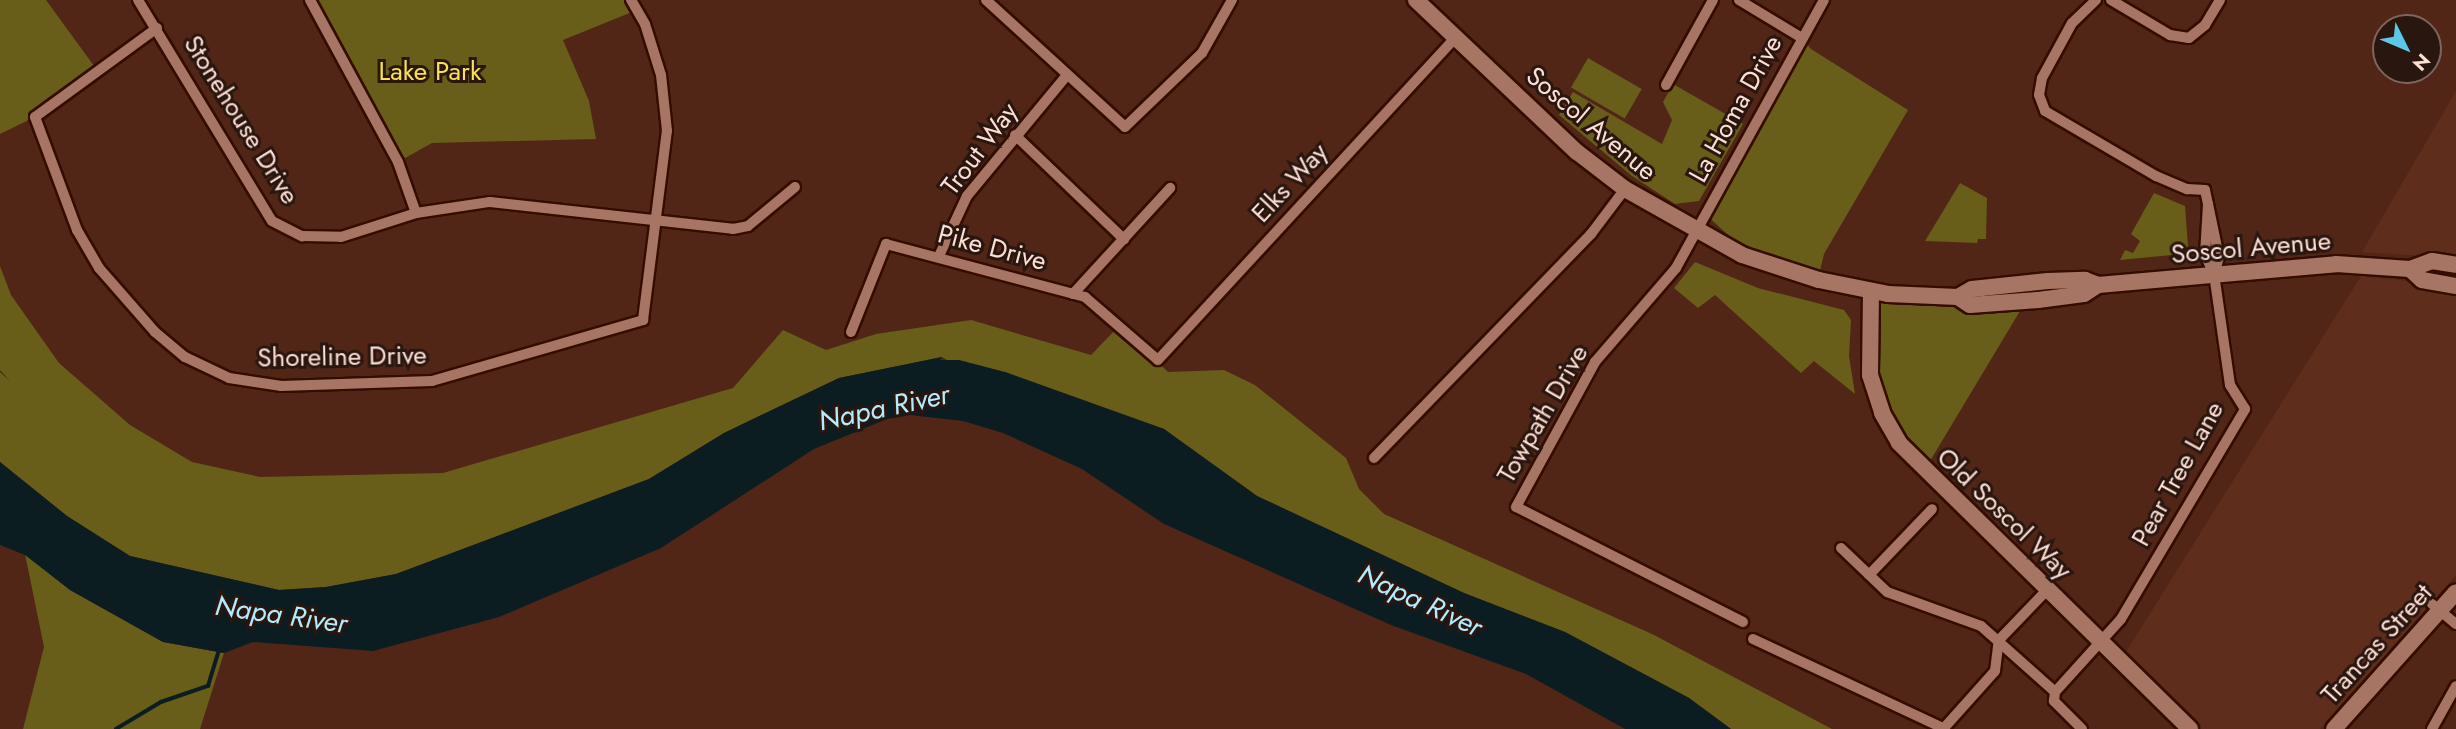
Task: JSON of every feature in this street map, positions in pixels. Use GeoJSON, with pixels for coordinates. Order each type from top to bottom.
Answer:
{"type":"FeatureCollection","features":[{"type":"Feature","properties":{"kind":"main road","name":"Soscol Avenue"},"geometry":{"type":"LineString","coordinates":[[1416,0],[1577,152],[1693,236],[1777,267],[1871,291],[1958,297],[1970,305],[2084,294],[2098,285],[2214,274],[2350,264],[2410,269],[2432,261],[2456,265]]}},
{"type":"Feature","properties":{"kind":"main road","name":"Soscol Avenue"},"geometry":{"type":"LineString","coordinates":[[2410,269],[2422,280],[2451,281]]}},
{"type":"Feature","properties":{"kind":"main road","name":"Old Soscol Way"},"geometry":{"type":"LineString","coordinates":[[1871,291],[1867,356],[1890,429],[1914,461],[2190,729]]}},
{"type":"Feature","properties":{"kind":"main road","name":"Trancas Street"},"geometry":{"type":"LineString","coordinates":[[2334,729],[2436,607],[2456,592]]}},
{"type":"Feature","properties":{"kind":"street","name":"Stonehouse Drive"},"geometry":{"type":"LineString","coordinates":[[138,0],[158,28],[272,221],[302,236],[341,237],[416,213],[490,202],[733,229],[748,226],[795,187]]}},
{"type":"Feature","properties":{"kind":"street"},"geometry":{"type":"LineString","coordinates":[[310,0],[398,162],[416,213]]}},
{"type":"Feature","properties":{"kind":"street"},"geometry":{"type":"LineString","coordinates":[[631,0],[645,24],[661,75],[667,131],[656,219]]}},
{"type":"Feature","properties":{"kind":"street"},"geometry":{"type":"LineString","coordinates":[[986,0],[1125,128],[1202,53],[1232,0]]}},
{"type":"Feature","properties":{"kind":"street"},"geometry":{"type":"LineString","coordinates":[[1666,85],[1713,0]]}},
{"type":"Feature","properties":{"kind":"street"},"geometry":{"type":"LineString","coordinates":[[1739,0],[1802,38]]}},
{"type":"Feature","properties":{"kind":"street","name":"La Homa Drive"},"geometry":{"type":"LineString","coordinates":[[1693,236],[1824,0]]}},
{"type":"Feature","properties":{"kind":"street","name":"Pear Tree Lane"},"geometry":{"type":"LineString","coordinates":[[2096,0],[2072,23],[2042,78],[2039,95],[2045,111],[2157,176],[2187,189],[2205,190],[2219,257],[2214,274],[2230,385],[2245,409],[2121,619],[2101,643]]}},
{"type":"Feature","properties":{"kind":"street"},"geometry":{"type":"LineString","coordinates":[[2111,0],[2170,35],[2189,38],[2205,25],[2220,0]]}},
{"type":"Feature","properties":{"kind":"street","name":"Shoreline Drive"},"geometry":{"type":"LineString","coordinates":[[158,28],[35,117],[77,230],[99,268],[145,322],[185,357],[229,378],[267,384],[432,381],[643,320],[656,219]]}},
{"type":"Feature","properties":{"kind":"street","name":"Elks Way"},"geometry":{"type":"LineString","coordinates":[[1158,360],[1456,37]]}},
{"type":"Feature","properties":{"kind":"street","name":"Trout Way"},"geometry":{"type":"LineString","coordinates":[[939,256],[967,195],[1067,75]]}},
{"type":"Feature","properties":{"kind":"street"},"geometry":{"type":"LineString","coordinates":[[1015,135],[1124,239]]}},
{"type":"Feature","properties":{"kind":"street"},"geometry":{"type":"LineString","coordinates":[[1073,294],[1170,188]]}},
{"type":"Feature","properties":{"kind":"street"},"geometry":{"type":"LineString","coordinates":[[1374,458],[1591,234],[1625,189]]}},
{"type":"Feature","properties":{"kind":"street","name":"Towpath Drive"},"geometry":{"type":"LineString","coordinates":[[1693,236],[1676,268],[1595,362],[1516,507],[1743,622]]}},
{"type":"Feature","properties":{"kind":"street","name":"Pike Drive"},"geometry":{"type":"LineString","coordinates":[[851,332],[886,244],[939,256],[1094,302],[1158,360]]}},
{"type":"Feature","properties":{"kind":"street"},"geometry":{"type":"LineString","coordinates":[[1869,575],[1932,509]]}},
{"type":"Feature","properties":{"kind":"street"},"geometry":{"type":"LineString","coordinates":[[1840,548],[1887,592],[1980,625],[2055,692]]}},
{"type":"Feature","properties":{"kind":"street"},"geometry":{"type":"LineString","coordinates":[[1753,639],[1944,729],[1995,671],[1999,640],[2047,590]]}},
{"type":"Feature","properties":{"kind":"street"},"geometry":{"type":"LineString","coordinates":[[2436,607],[2456,624]]}},
{"type":"Feature","properties":{"kind":"street"},"geometry":{"type":"LineString","coordinates":[[2082,729],[2054,701],[2055,692],[2101,643]]}},
{"type":"Feature","properties":{"kind":"street"},"geometry":{"type":"LineString","coordinates":[[2432,729],[2456,686]]}},
{"type":"Feature","properties":{"kind":"shaded area"},"geometry":{"type":"Polygon","coordinates":[[[2456,91],[2456,265],[2423,256],[2362,252],[2456,91]]]}},
{"type":"Feature","properties":{"kind":"shaded area"},"geometry":{"type":"Polygon","coordinates":[[[2361,276],[2456,286],[2456,575],[2320,729],[2190,729],[2121,660],[2361,276]]]}},
{"type":"Feature","properties":{"kind":"green space"},"geometry":{"type":"Polygon","coordinates":[[[0,0],[46,0],[97,70],[35,117],[0,134],[0,0]]]}},
{"type":"Feature","properties":{"kind":"green space","name":"Lake Park"},"geometry":{"type":"Polygon","coordinates":[[[307,0],[631,0],[637,10],[563,40],[589,101],[596,139],[432,143],[398,162],[307,0]]]}},
{"type":"Feature","properties":{"kind":"green space"},"geometry":{"type":"Polygon","coordinates":[[[1802,38],[1811,49],[1908,110],[1824,254],[1820,271],[1737,243],[1704,213],[1802,38]]]}},
{"type":"Feature","properties":{"kind":"green space"},"geometry":{"type":"Polygon","coordinates":[[[1588,58],[1642,89],[1625,118],[1571,87],[1588,58]]]}},
{"type":"Feature","properties":{"kind":"green space"},"geometry":{"type":"Polygon","coordinates":[[[1673,84],[1743,124],[1699,201],[1675,204],[1632,176],[1559,115],[1573,92],[1662,144],[1672,120],[1663,102],[1673,84]]]}},
{"type":"Feature","properties":{"kind":"green space"},"geometry":{"type":"Polygon","coordinates":[[[1960,183],[1987,198],[1986,239],[1978,239],[1977,243],[1925,241],[1960,183]]]}},
{"type":"Feature","properties":{"kind":"green space"},"geometry":{"type":"Polygon","coordinates":[[[2154,193],[2185,206],[2188,246],[2182,254],[2120,260],[2125,250],[2133,253],[2140,241],[2131,234],[2154,193]]]}},
{"type":"Feature","properties":{"kind":"green space"},"geometry":{"type":"Polygon","coordinates":[[[1695,262],[1758,288],[1844,310],[1851,320],[1849,356],[1855,394],[1814,361],[1801,373],[1715,295],[1698,308],[1674,288],[1695,262]]]}},
{"type":"Feature","properties":{"kind":"green space"},"geometry":{"type":"Polygon","coordinates":[[[0,266],[11,295],[59,363],[130,425],[192,462],[260,477],[443,473],[733,388],[783,330],[826,350],[876,334],[971,320],[1091,355],[1120,325],[1168,372],[1224,370],[1255,385],[1346,458],[1359,489],[1384,514],[1652,634],[1832,729],[1731,729],[1689,698],[1565,632],[1464,593],[1257,496],[1164,429],[1005,372],[973,376],[942,357],[839,378],[724,433],[649,479],[396,574],[326,587],[279,590],[130,556],[67,516],[0,462],[0,372],[10,381],[0,370],[0,266]]]}},
{"type":"Feature","properties":{"kind":"green space"},"geometry":{"type":"Polygon","coordinates":[[[1871,298],[1934,306],[2026,301],[1924,471],[1914,461],[1870,375],[1871,298]]]}},
{"type":"Feature","properties":{"kind":"green space"},"geometry":{"type":"Polygon","coordinates":[[[25,554],[70,590],[163,642],[224,653],[200,729],[23,729],[44,647],[25,554]]]}},
{"type":"Feature","properties":{"kind":"water","name":"Napa River"},"geometry":{"type":"Polygon","coordinates":[[[942,357],[940,360],[959,360],[1005,372],[1164,429],[1257,496],[1464,593],[1565,632],[1689,698],[1731,729],[1625,729],[1526,674],[1391,625],[1164,524],[1082,469],[1003,433],[963,421],[910,415],[887,419],[814,449],[661,548],[499,617],[373,651],[253,642],[224,653],[163,642],[70,590],[25,555],[0,545],[0,462],[67,516],[130,556],[279,590],[326,587],[396,574],[649,479],[724,433],[839,378],[942,357]]]}},
{"type":"Feature","properties":{"kind":"waterway"},"geometry":{"type":"LineString","coordinates":[[116,729],[161,702],[208,686],[219,649]]}}]}
